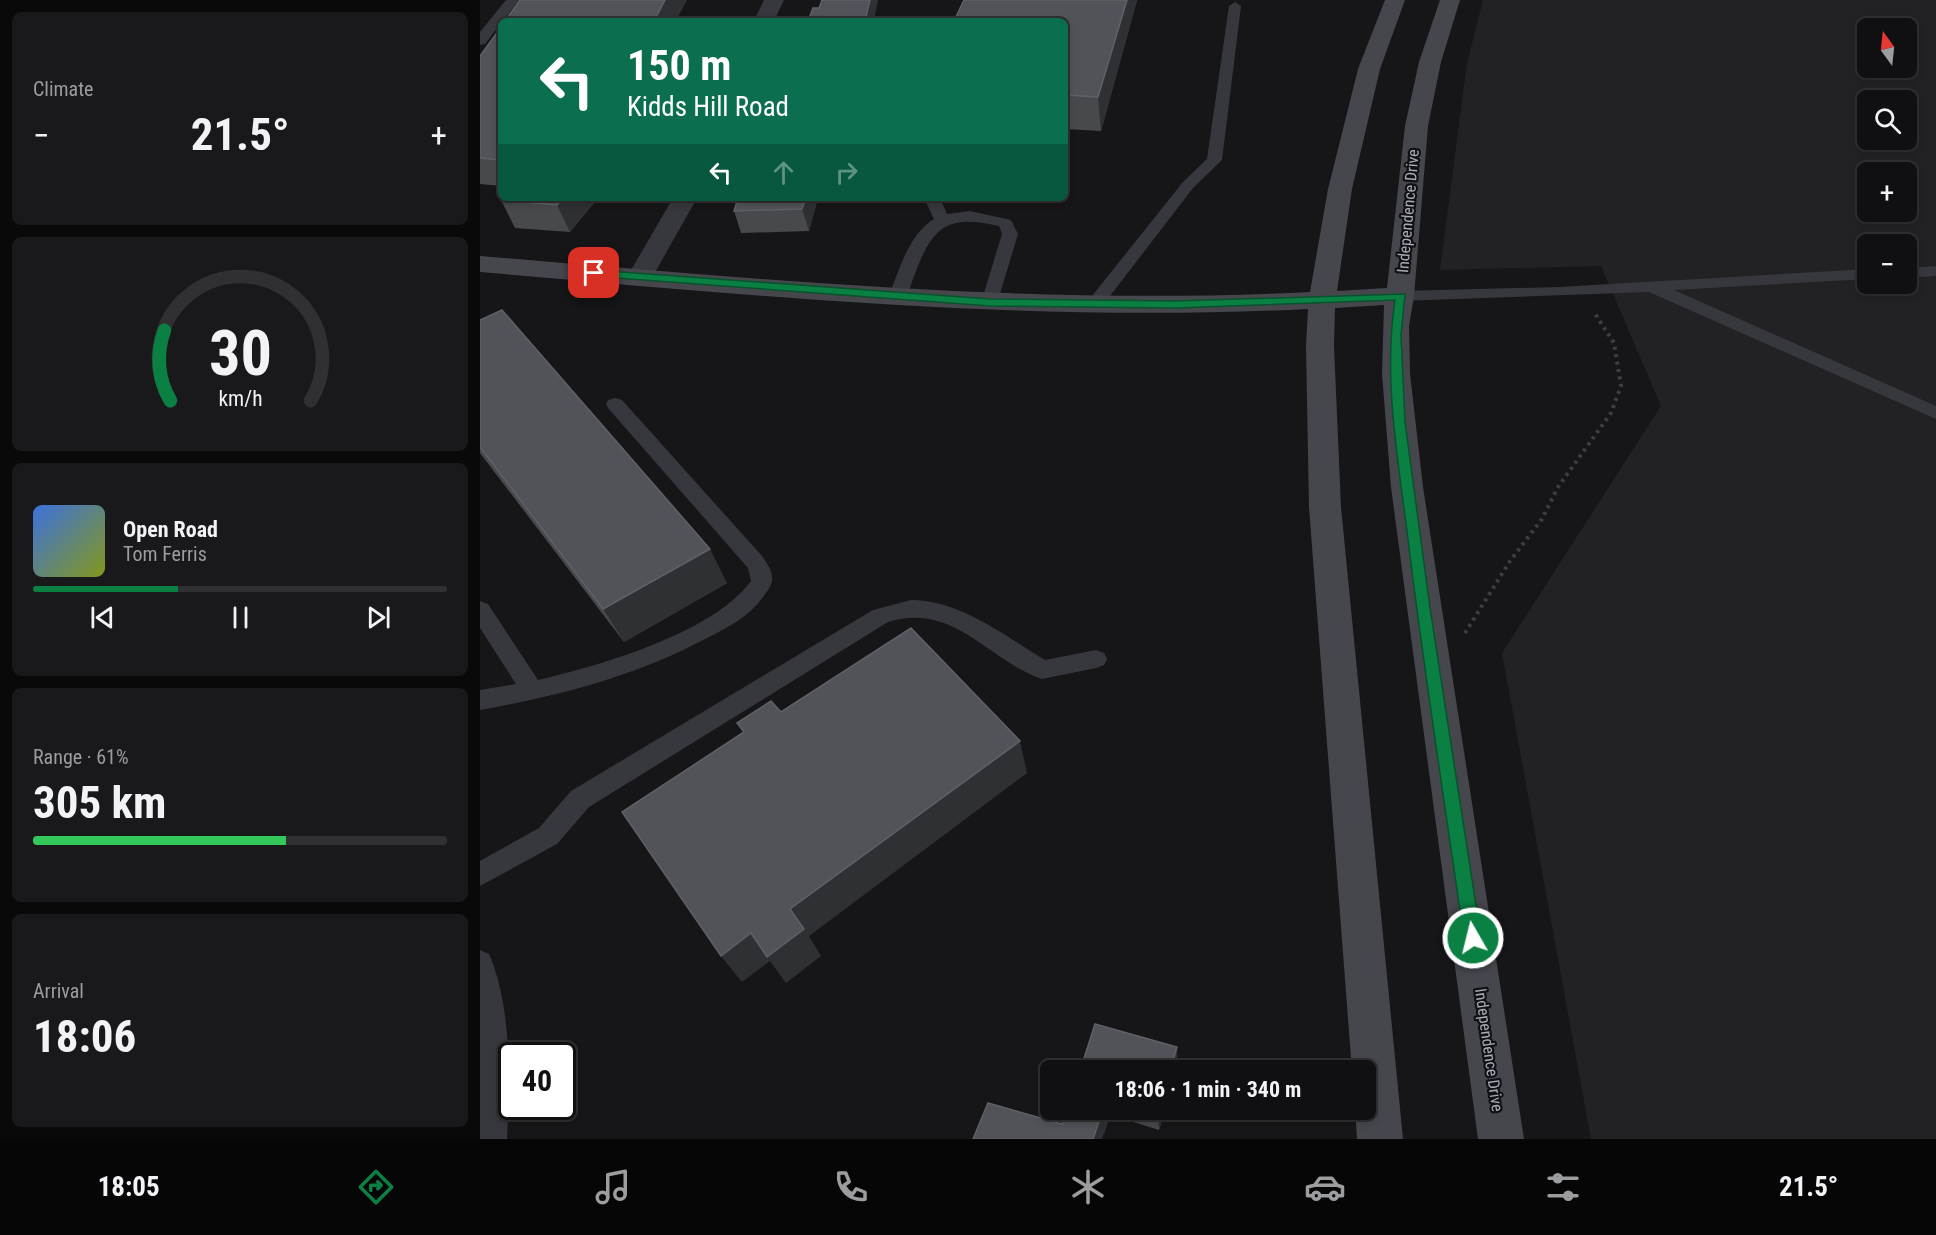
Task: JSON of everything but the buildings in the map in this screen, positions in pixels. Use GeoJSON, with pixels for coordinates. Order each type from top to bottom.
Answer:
{"type":"FeatureCollection","features":[{"type":"Feature","properties":{"kind":"street"},"geometry":{"type":"LineString","coordinates":[[765,18],[774,0]]}},
{"type":"Feature","properties":{"kind":"street"},"geometry":{"type":"LineString","coordinates":[[1380,1139],[1325,507],[1321,425],[1322,301],[1340,189],[1354,126],[1369,69],[1395,0]]}},
{"type":"Feature","properties":{"kind":"street","name":"Independence Drive"},"geometry":{"type":"LineString","coordinates":[[1450,0],[1422,88],[1410,161],[1401,296],[1395,335],[1403,454],[1501,1139]]}},
{"type":"Feature","properties":{"kind":"street"},"geometry":{"type":"LineString","coordinates":[[640,277],[683,201]]}},
{"type":"Feature","properties":{"kind":"street"},"geometry":{"type":"LineString","coordinates":[[480,264],[897,298],[990,303],[1094,305],[1322,301],[1401,296]]}},
{"type":"Feature","properties":{"kind":"lane"},"geometry":{"type":"LineString","coordinates":[[499,18],[513,0]]}},
{"type":"Feature","properties":{"kind":"lane"},"geometry":{"type":"LineString","coordinates":[[1094,305],[1188,186],[1214,160],[1235,6]]}},
{"type":"Feature","properties":{"kind":"lane"},"geometry":{"type":"LineString","coordinates":[[480,41],[498,19]]}},
{"type":"Feature","properties":{"kind":"lane"},"geometry":{"type":"LineString","coordinates":[[933,201],[942,219]]}},
{"type":"Feature","properties":{"kind":"lane"},"geometry":{"type":"LineString","coordinates":[[897,298],[931,227],[942,219],[959,216],[1005,223],[1010,234],[990,303]]}},
{"type":"Feature","properties":{"kind":"lane"},"geometry":{"type":"LineString","coordinates":[[1917,273],[1936,272]]}},
{"type":"Feature","properties":{"kind":"lane"},"geometry":{"type":"LineString","coordinates":[[1401,296],[1558,292],[1857,275]]}},
{"type":"Feature","properties":{"kind":"lane"},"geometry":{"type":"LineString","coordinates":[[1650,286],[1936,412]]}},
{"type":"Feature","properties":{"kind":"lane"},"geometry":{"type":"LineString","coordinates":[[480,700],[533,691],[601,673],[688,636],[738,609],[752,596],[762,581],[761,571],[755,562],[615,404]]}},
{"type":"Feature","properties":{"kind":"lane"},"geometry":{"type":"LineString","coordinates":[[480,874],[548,836],[580,799],[881,616],[898,610],[916,608],[947,612],[1042,670],[1096,659]]}},
{"type":"Feature","properties":{"kind":"lane"},"geometry":{"type":"LineString","coordinates":[[480,610],[533,691]]}},
{"type":"Feature","properties":{"kind":"lane"},"geometry":{"type":"LineString","coordinates":[[480,963],[491,1011],[494,1065],[492,1139]]}},
{"type":"Feature","properties":{"kind":"path"},"geometry":{"type":"LineString","coordinates":[[1460,643],[1510,561],[1542,519],[1558,487],[1611,413],[1621,386],[1614,343],[1603,325],[1592,310],[1558,292]]}},
{"type":"Feature","properties":{"kind":"shaded area"},"geometry":{"type":"Polygon","coordinates":[[[1483,0],[1936,0],[1936,1139],[1591,1139],[1502,653],[1661,406],[1601,266],[1440,270],[1467,63],[1483,0]]]}},
{"type":"Feature","properties":{"kind":"route"},"geometry":{"type":"LineString","coordinates":[[594,273],[897,298],[990,303],[1176,304],[1322,301],[1401,296],[1395,335],[1399,422],[1423,608],[1473,938]]}}]}
